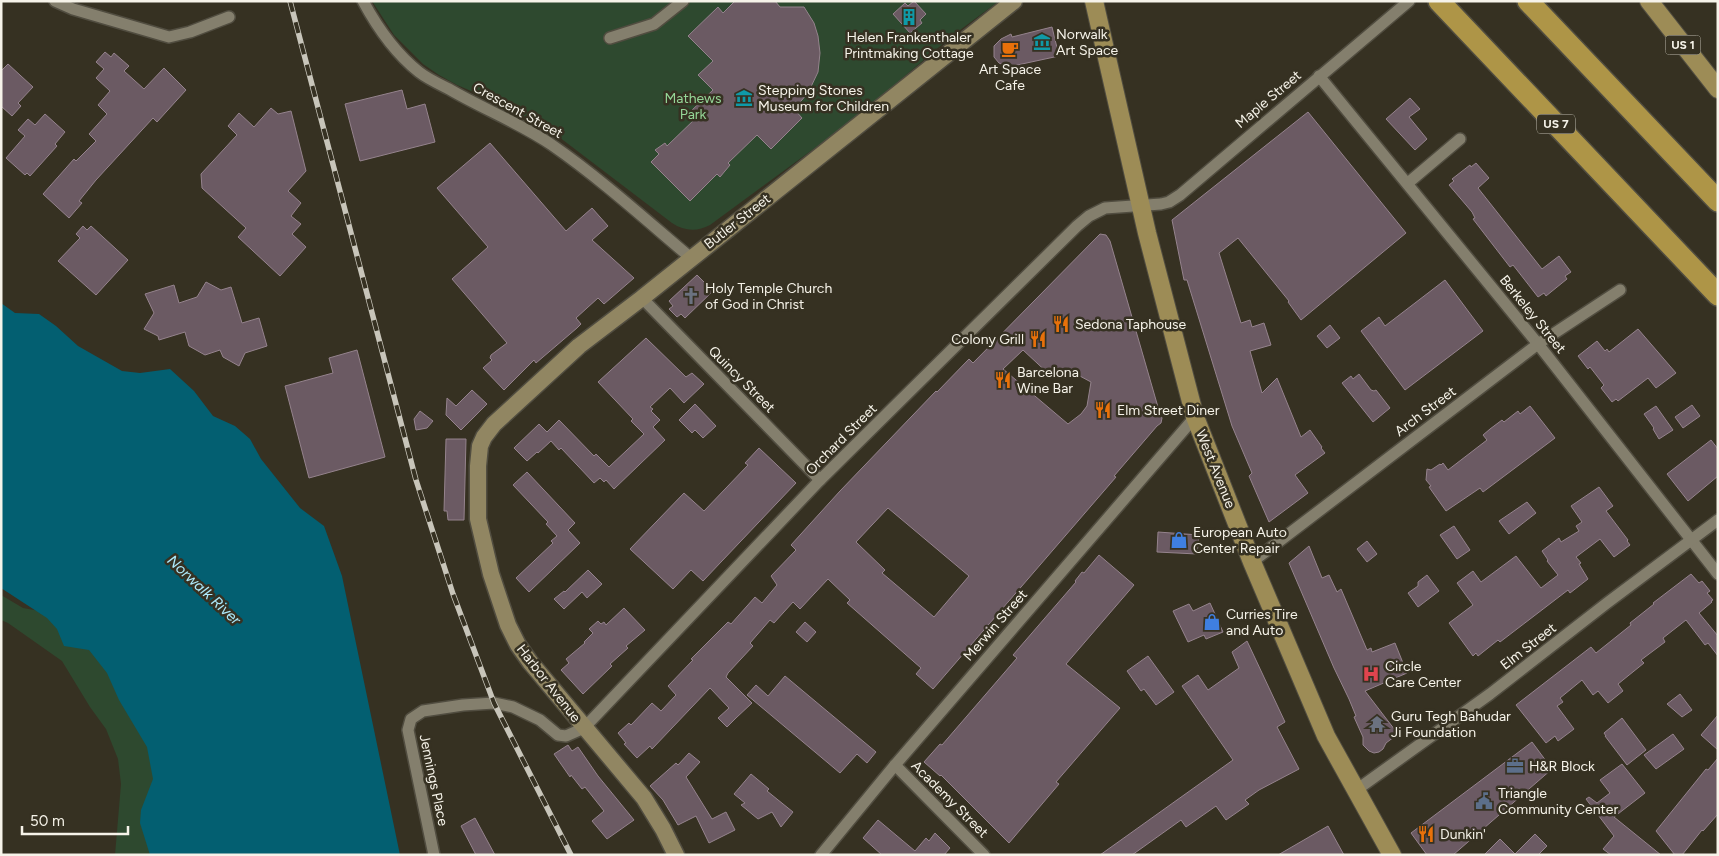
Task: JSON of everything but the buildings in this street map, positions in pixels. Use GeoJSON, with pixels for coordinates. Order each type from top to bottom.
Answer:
{"type":"FeatureCollection","features":[{"type":"Feature","properties":{"kind":"highway"},"geometry":{"type":"LineString","coordinates":[[1528,1],[1718,200]]}},
{"type":"Feature","properties":{"kind":"highway","name":"US 7"},"geometry":{"type":"LineString","coordinates":[[1439,2],[1718,295]]}},
{"type":"Feature","properties":{"kind":"main road","name":"Butler Street"},"geometry":{"type":"LineString","coordinates":[[479,456],[480,446],[484,437],[494,424],[580,346],[1014,1]]}},
{"type":"Feature","properties":{"kind":"main road","name":"West Avenue"},"geometry":{"type":"LineString","coordinates":[[1094,1],[1141,205],[1195,417],[1252,562],[1326,736],[1392,855]]}},
{"type":"Feature","properties":{"kind":"main road","name":"US 1"},"geometry":{"type":"LineString","coordinates":[[1649,1],[1718,89]]}},
{"type":"Feature","properties":{"kind":"main road","name":"Harbor Avenue"},"geometry":{"type":"LineString","coordinates":[[479,456],[478,519],[491,574],[508,626],[530,662],[644,798],[676,855]]}},
{"type":"Feature","properties":{"kind":"street"},"geometry":{"type":"LineString","coordinates":[[55,1],[73,9],[170,38],[229,17]]}},
{"type":"Feature","properties":{"kind":"street","name":"Crescent Street"},"geometry":{"type":"LineString","coordinates":[[363,1],[370,15],[389,42],[420,73],[462,97],[516,123],[552,145],[616,194],[691,258]]}},
{"type":"Feature","properties":{"kind":"street"},"geometry":{"type":"LineString","coordinates":[[610,38],[654,24],[683,1]]}},
{"type":"Feature","properties":{"kind":"street","name":"Maple Street"},"geometry":{"type":"LineString","coordinates":[[1141,205],[1169,202],[1180,194],[1409,1]]}},
{"type":"Feature","properties":{"kind":"street","name":"Berkeley Street"},"geometry":{"type":"LineString","coordinates":[[1319,76],[1538,344],[1718,574]]}},
{"type":"Feature","properties":{"kind":"street"},"geometry":{"type":"LineString","coordinates":[[1408,183],[1460,139]]}},
{"type":"Feature","properties":{"kind":"street","name":"Orchard Street"},"geometry":{"type":"LineString","coordinates":[[584,728],[820,480],[1077,226],[1089,216],[1105,208],[1141,205]]}},
{"type":"Feature","properties":{"kind":"street","name":"Arch Street"},"geometry":{"type":"LineString","coordinates":[[1252,562],[1538,344],[1620,290]]}},
{"type":"Feature","properties":{"kind":"street","name":"Quincy Street"},"geometry":{"type":"LineString","coordinates":[[642,298],[820,480]]}},
{"type":"Feature","properties":{"kind":"street","name":"Merwin Street"},"geometry":{"type":"LineString","coordinates":[[821,855],[895,765],[1195,417]]}},
{"type":"Feature","properties":{"kind":"street","name":"Elm Street"},"geometry":{"type":"LineString","coordinates":[[1355,791],[1490,694],[1607,602],[1718,520]]}},
{"type":"Feature","properties":{"kind":"street","name":"Jennings Place"},"geometry":{"type":"LineString","coordinates":[[434,855],[408,730],[411,719],[423,711],[494,703],[513,707],[540,720],[558,735],[566,736],[584,728]]}},
{"type":"Feature","properties":{"kind":"street","name":"Academy Street"},"geometry":{"type":"LineString","coordinates":[[895,765],[984,855]]}},
{"type":"Feature","properties":{"kind":"green space","name":"Mathews Park"},"geometry":{"type":"Polygon","coordinates":[[[372,1],[999,1],[952,36],[853,120],[710,225],[691,230],[681,228],[672,223],[559,137],[502,104],[457,85],[423,64],[394,35],[372,1]]]}},
{"type":"Feature","properties":{"kind":"green space"},"geometry":{"type":"Polygon","coordinates":[[[1,595],[23,608],[56,614],[99,651],[167,785],[167,855],[115,855],[121,784],[118,759],[106,729],[62,661],[1,620],[1,595]]]}},
{"type":"Feature","properties":{"kind":"water","name":"Norwalk River"},"geometry":{"type":"Polygon","coordinates":[[[1,303],[15,313],[39,314],[56,326],[78,346],[122,371],[140,373],[170,369],[194,391],[213,416],[235,426],[250,439],[261,459],[300,508],[324,526],[342,576],[400,855],[150,855],[140,823],[141,810],[153,779],[147,747],[119,700],[107,673],[89,650],[64,646],[57,629],[47,618],[1,588],[1,303]]]}},
{"type":"Feature","properties":{"kind":"railway"},"geometry":{"type":"LineString","coordinates":[[290,1],[416,480],[453,594],[494,703],[571,855]]}},
{"type":"Feature","properties":{"kind":"place","name":"Helen Frankenthaler Printmaking Cottage"},"geometry":{"type":"Point","coordinates":[909,17]}},
{"type":"Feature","properties":{"kind":"place","name":"Norwalk Art Space"},"geometry":{"type":"Point","coordinates":[1042,42]}},
{"type":"Feature","properties":{"kind":"place","name":"Art Space Cafe"},"geometry":{"type":"Point","coordinates":[1010,49]}},
{"type":"Feature","properties":{"kind":"place","name":"Stepping Stones Museum for Children"},"geometry":{"type":"Point","coordinates":[744,98]}},
{"type":"Feature","properties":{"kind":"place","name":"Holy Temple Church of God in Christ"},"geometry":{"type":"Point","coordinates":[691,296]}},
{"type":"Feature","properties":{"kind":"place","name":"Sedona Taphouse"},"geometry":{"type":"Point","coordinates":[1061,324]}},
{"type":"Feature","properties":{"kind":"place","name":"Colony Grill"},"geometry":{"type":"Point","coordinates":[1038,339]}},
{"type":"Feature","properties":{"kind":"place","name":"Barcelona Wine Bar"},"geometry":{"type":"Point","coordinates":[1003,380]}},
{"type":"Feature","properties":{"kind":"place","name":"Elm Street Diner"},"geometry":{"type":"Point","coordinates":[1103,410]}},
{"type":"Feature","properties":{"kind":"place","name":"European Auto Center Repair"},"geometry":{"type":"Point","coordinates":[1179,540]}},
{"type":"Feature","properties":{"kind":"place","name":"Curries Tire and Auto"},"geometry":{"type":"Point","coordinates":[1212,622]}},
{"type":"Feature","properties":{"kind":"place","name":"Circle Care Center"},"geometry":{"type":"Point","coordinates":[1371,674]}},
{"type":"Feature","properties":{"kind":"place","name":"Guru Tegh Bahudar Ji Foundation"},"geometry":{"type":"Point","coordinates":[1377,724]}},
{"type":"Feature","properties":{"kind":"place","name":"H&R Block"},"geometry":{"type":"Point","coordinates":[1515,766]}},
{"type":"Feature","properties":{"kind":"place","name":"Triangle Community Center"},"geometry":{"type":"Point","coordinates":[1484,801]}},
{"type":"Feature","properties":{"kind":"place","name":"Dunkin'"},"geometry":{"type":"Point","coordinates":[1426,834]}}]}
